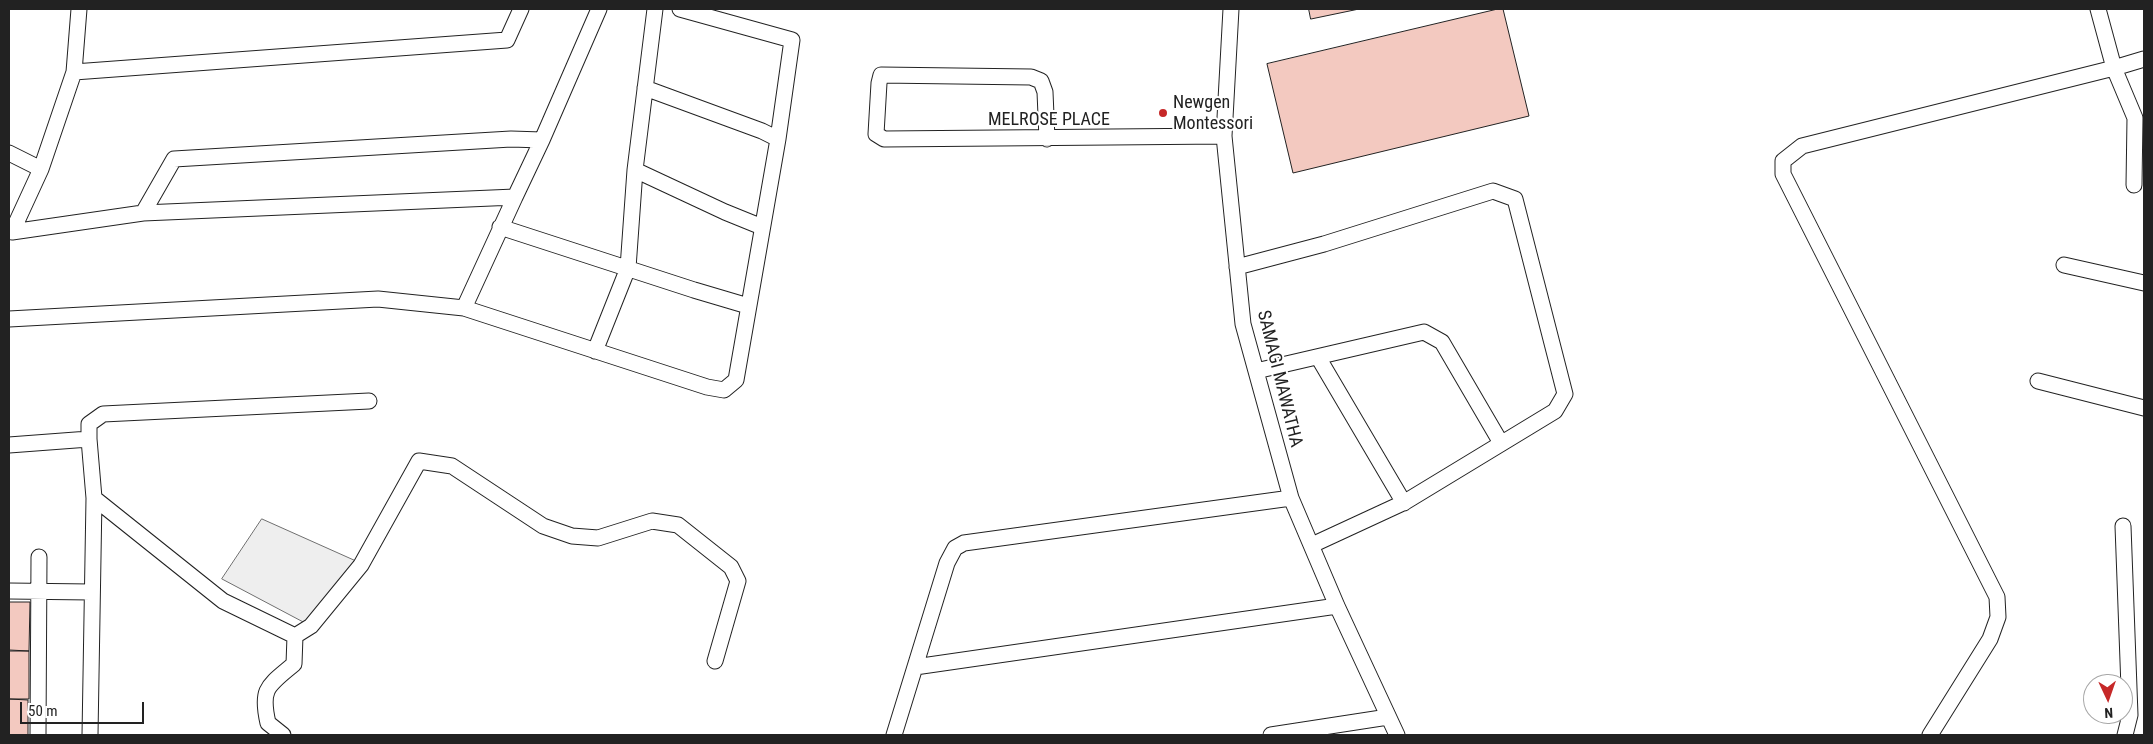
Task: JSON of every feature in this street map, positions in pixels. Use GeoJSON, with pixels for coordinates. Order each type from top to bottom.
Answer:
{"type":"FeatureCollection","features":[{"type":"Feature","properties":{"kind":"street"},"geometry":{"type":"LineString","coordinates":[[10,235],[41,169],[74,72],[79,9]]}},
{"type":"Feature","properties":{"kind":"street"},"geometry":{"type":"LineString","coordinates":[[74,72],[507,40],[521,9]]}},
{"type":"Feature","properties":{"kind":"street"},"geometry":{"type":"LineString","coordinates":[[464,308],[542,140],[599,9]]}},
{"type":"Feature","properties":{"kind":"street"},"geometry":{"type":"LineString","coordinates":[[595,351],[628,268],[635,170],[655,9]]}},
{"type":"Feature","properties":{"kind":"street"},"geometry":{"type":"LineString","coordinates":[[9,319],[378,299],[464,308],[707,387],[724,390],[736,380],[778,139],[792,40],[680,9]]}},
{"type":"Feature","properties":{"kind":"street","name":"SAMAGI MAWATHA"},"geometry":{"type":"LineString","coordinates":[[1230,9],[1224,136],[1243,324],[1291,498],[1337,606],[1397,735]]}},
{"type":"Feature","properties":{"kind":"street"},"geometry":{"type":"LineString","coordinates":[[2098,9],[2114,68],[2140,117],[2134,185]]}},
{"type":"Feature","properties":{"kind":"street"},"geometry":{"type":"LineString","coordinates":[[1930,735],[1990,639],[1998,617],[1997,597],[1783,174],[1782,160],[1802,146],[2144,59]]}},
{"type":"Feature","properties":{"kind":"street","name":"MELROSE PLACE"},"geometry":{"type":"LineString","coordinates":[[1047,139],[1045,92],[1041,81],[1032,77],[881,75],[876,134],[884,139],[1047,139],[1224,136]]}},
{"type":"Feature","properties":{"kind":"street"},"geometry":{"type":"LineString","coordinates":[[645,88],[762,131],[778,139]]}},
{"type":"Feature","properties":{"kind":"street"},"geometry":{"type":"LineString","coordinates":[[143,214],[174,158],[511,139],[542,140]]}},
{"type":"Feature","properties":{"kind":"street"},"geometry":{"type":"LineString","coordinates":[[9,153],[41,169]]}},
{"type":"Feature","properties":{"kind":"street"},"geometry":{"type":"LineString","coordinates":[[635,170],[762,227]]}},
{"type":"Feature","properties":{"kind":"street"},"geometry":{"type":"LineString","coordinates":[[1237,267],[1324,244],[1493,191],[1515,199],[1565,394],[1555,411],[1404,503],[1312,545]]}},
{"type":"Feature","properties":{"kind":"street"},"geometry":{"type":"LineString","coordinates":[[10,235],[143,214],[514,197]]}},
{"type":"Feature","properties":{"kind":"street"},"geometry":{"type":"LineString","coordinates":[[500,227],[748,306]]}},
{"type":"Feature","properties":{"kind":"street"},"geometry":{"type":"LineString","coordinates":[[2064,265],[2144,283]]}},
{"type":"Feature","properties":{"kind":"street"},"geometry":{"type":"LineString","coordinates":[[1256,371],[1424,332],[1442,342],[1501,443]]}},
{"type":"Feature","properties":{"kind":"street"},"geometry":{"type":"LineString","coordinates":[[1318,357],[1404,503]]}},
{"type":"Feature","properties":{"kind":"street"},"geometry":{"type":"LineString","coordinates":[[2038,381],[2144,408]]}},
{"type":"Feature","properties":{"kind":"street"},"geometry":{"type":"LineString","coordinates":[[90,735],[94,498],[89,424],[103,414],[369,401]]}},
{"type":"Feature","properties":{"kind":"street"},"geometry":{"type":"LineString","coordinates":[[9,445],[89,439]]}},
{"type":"Feature","properties":{"kind":"street"},"geometry":{"type":"LineString","coordinates":[[295,636],[311,626],[361,565],[418,461],[452,466],[543,526],[572,536],[598,538],[652,521],[678,525],[731,567],[738,581],[715,661]]}},
{"type":"Feature","properties":{"kind":"street"},"geometry":{"type":"LineString","coordinates":[[94,498],[223,601],[295,636]]}},
{"type":"Feature","properties":{"kind":"street"},"geometry":{"type":"LineString","coordinates":[[894,735],[946,564],[954,548],[964,543],[1291,498]]}},
{"type":"Feature","properties":{"kind":"street"},"geometry":{"type":"LineString","coordinates":[[2123,526],[2130,715],[2125,735]]}},
{"type":"Feature","properties":{"kind":"street"},"geometry":{"type":"LineString","coordinates":[[38,735],[39,557]]}},
{"type":"Feature","properties":{"kind":"street"},"geometry":{"type":"LineString","coordinates":[[9,591],[91,592]]}},
{"type":"Feature","properties":{"kind":"street"},"geometry":{"type":"LineString","coordinates":[[915,667],[1337,606]]}},
{"type":"Feature","properties":{"kind":"street"},"geometry":{"type":"LineString","coordinates":[[284,735],[268,723],[263,702],[269,686],[294,664],[295,636]]}},
{"type":"Feature","properties":{"kind":"street"},"geometry":{"type":"LineString","coordinates":[[1270,735],[1388,717]]}},
{"type":"Feature","properties":{"kind":"shaded area"},"geometry":{"type":"Polygon","coordinates":[[[262,519],[356,561],[307,624],[222,579],[262,519]]]}},
{"type":"Feature","properties":{"kind":"building"},"geometry":{"type":"Polygon","coordinates":[[[1309,9],[1359,9],[1311,19],[1309,9]]]}},
{"type":"Feature","properties":{"kind":"building"},"geometry":{"type":"Polygon","coordinates":[[[1503,9],[1529,116],[1293,173],[1267,64],[1503,9]]]}},
{"type":"Feature","properties":{"kind":"building"},"geometry":{"type":"Polygon","coordinates":[[[9,602],[30,602],[29,651],[9,650],[9,602]]]}},
{"type":"Feature","properties":{"kind":"building"},"geometry":{"type":"Polygon","coordinates":[[[9,651],[29,651],[29,699],[9,699],[9,651]]]}},
{"type":"Feature","properties":{"kind":"building"},"geometry":{"type":"Polygon","coordinates":[[[9,699],[28,700],[28,735],[9,735],[9,699]]]}},
{"type":"Feature","properties":{"kind":"place","name":"Newgen Montessori"},"geometry":{"type":"Point","coordinates":[1163,113]}}]}
